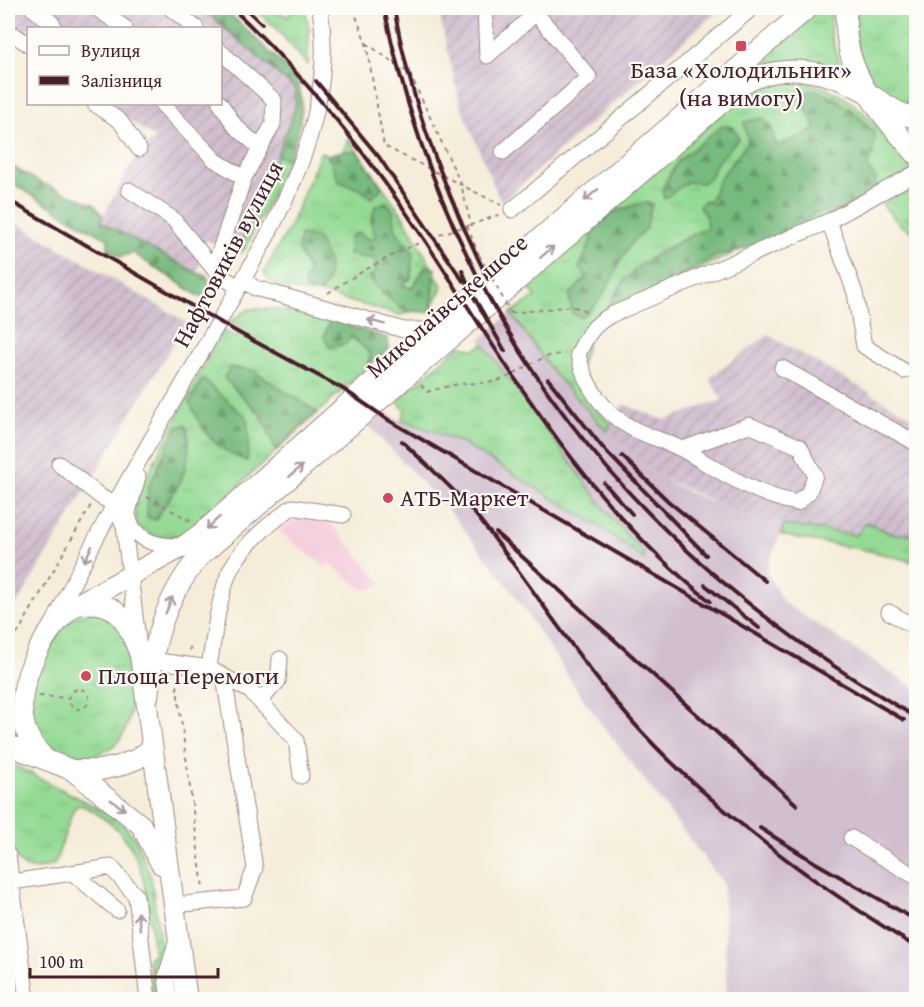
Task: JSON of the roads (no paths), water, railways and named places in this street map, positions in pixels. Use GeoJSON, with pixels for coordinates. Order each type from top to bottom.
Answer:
{"type":"FeatureCollection","features":[{"type":"Feature","properties":{"kind":"main road","name":"Миколаївське шосе"},"geometry":{"type":"LineString","coordinates":[[15,694],[48,634],[74,606],[184,546],[203,532],[433,330],[808,8]]}},
{"type":"Feature","properties":{"kind":"main road"},"geometry":{"type":"LineString","coordinates":[[847,8],[845,27],[850,54],[881,113],[916,154]]}},
{"type":"Feature","properties":{"kind":"main road","name":"Миколаївське шосе"},"geometry":{"type":"LineString","coordinates":[[152,748],[145,658],[172,597],[199,557],[723,99],[754,77],[786,70],[816,72],[869,94],[890,108],[916,118]]}},
{"type":"Feature","properties":{"kind":"main road"},"geometry":{"type":"LineString","coordinates":[[74,606],[96,603],[115,611],[128,624],[145,658]]}},
{"type":"Feature","properties":{"kind":"main road"},"geometry":{"type":"LineString","coordinates":[[15,694],[25,730],[45,759]]}},
{"type":"Feature","properties":{"kind":"main road"},"geometry":{"type":"LineString","coordinates":[[8,745],[72,770],[141,825],[150,839],[172,896]]}},
{"type":"Feature","properties":{"kind":"main road"},"geometry":{"type":"LineString","coordinates":[[72,770],[100,770],[119,766],[138,759],[152,748]]}},
{"type":"Feature","properties":{"kind":"main road"},"geometry":{"type":"LineString","coordinates":[[152,748],[187,999]]}},
{"type":"Feature","properties":{"kind":"street"},"geometry":{"type":"LineString","coordinates":[[32,8],[54,27]]}},
{"type":"Feature","properties":{"kind":"street"},"geometry":{"type":"LineString","coordinates":[[96,8],[124,27]]}},
{"type":"Feature","properties":{"kind":"street"},"geometry":{"type":"LineString","coordinates":[[170,8],[195,27]]}},
{"type":"Feature","properties":{"kind":"street","name":"Нафтовиків вулиця"},"geometry":{"type":"LineString","coordinates":[[48,634],[293,186],[306,153],[317,112],[322,76],[320,8]]}},
{"type":"Feature","properties":{"kind":"street"},"geometry":{"type":"LineString","coordinates":[[485,8],[487,56],[534,10],[589,77],[503,152]]}},
{"type":"Feature","properties":{"kind":"street"},"geometry":{"type":"LineString","coordinates":[[512,210],[752,8]]}},
{"type":"Feature","properties":{"kind":"street"},"geometry":{"type":"LineString","coordinates":[[8,31],[27,43]]}},
{"type":"Feature","properties":{"kind":"street"},"geometry":{"type":"LineString","coordinates":[[214,268],[244,178],[273,124],[274,100],[222,53]]}},
{"type":"Feature","properties":{"kind":"street"},"geometry":{"type":"LineString","coordinates":[[96,105],[120,122],[139,149]]}},
{"type":"Feature","properties":{"kind":"street"},"geometry":{"type":"LineString","coordinates":[[163,105],[215,160],[244,178]]}},
{"type":"Feature","properties":{"kind":"street"},"geometry":{"type":"LineString","coordinates":[[221,105],[236,126],[260,148]]}},
{"type":"Feature","properties":{"kind":"street"},"geometry":{"type":"LineString","coordinates":[[683,449],[749,425],[800,447],[815,475],[809,492],[798,503],[772,498],[729,478],[683,449],[628,427],[607,409],[590,388],[578,354],[588,333],[605,318],[829,221],[916,173]]}},
{"type":"Feature","properties":{"kind":"street"},"geometry":{"type":"LineString","coordinates":[[129,190],[173,219],[214,268],[241,284],[404,330],[433,330]]}},
{"type":"Feature","properties":{"kind":"street"},"geometry":{"type":"LineString","coordinates":[[829,221],[855,293],[864,346],[904,371]]}},
{"type":"Feature","properties":{"kind":"street"},"geometry":{"type":"LineString","coordinates":[[782,368],[916,443]]}},
{"type":"Feature","properties":{"kind":"street"},"geometry":{"type":"LineString","coordinates":[[120,506],[133,490],[144,455]]}},
{"type":"Feature","properties":{"kind":"street"},"geometry":{"type":"LineString","coordinates":[[59,464],[98,494],[120,506],[138,536],[156,544],[184,546]]}},
{"type":"Feature","properties":{"kind":"street"},"geometry":{"type":"LineString","coordinates":[[120,506],[129,574],[145,658],[209,668],[250,691],[296,740],[301,776]]}},
{"type":"Feature","properties":{"kind":"street"},"geometry":{"type":"LineString","coordinates":[[209,668],[226,584],[232,567],[242,552],[259,533],[292,507],[343,515]]}},
{"type":"Feature","properties":{"kind":"street"},"geometry":{"type":"LineString","coordinates":[[889,612],[916,628]]}},
{"type":"Feature","properties":{"kind":"street"},"geometry":{"type":"LineString","coordinates":[[260,701],[279,681],[280,659]]}},
{"type":"Feature","properties":{"kind":"street"},"geometry":{"type":"LineString","coordinates":[[172,896],[205,902],[244,898],[255,868],[224,677]]}},
{"type":"Feature","properties":{"kind":"street"},"geometry":{"type":"LineString","coordinates":[[850,838],[916,877]]}},
{"type":"Feature","properties":{"kind":"street"},"geometry":{"type":"LineString","coordinates":[[8,855],[27,999]]}},
{"type":"Feature","properties":{"kind":"street"},"geometry":{"type":"LineString","coordinates":[[12,882],[111,867],[136,896],[148,999]]}},
{"type":"Feature","properties":{"kind":"street"},"geometry":{"type":"LineString","coordinates":[[74,874],[117,910]]}},
{"type":"Feature","properties":{"kind":"street"},"geometry":{"type":"LineString","coordinates":[[169,999],[166,977],[178,937]]}},
{"type":"Feature","properties":{"kind":"railway"},"geometry":{"type":"LineString","coordinates":[[232,8],[286,62],[360,149],[405,210],[553,434],[588,479],[666,564],[710,601]]}},
{"type":"Feature","properties":{"kind":"railway"},"geometry":{"type":"LineString","coordinates":[[245,8],[262,24]]}},
{"type":"Feature","properties":{"kind":"railway"},"geometry":{"type":"LineString","coordinates":[[384,8],[415,124],[456,231],[508,331],[570,422],[642,506],[724,583],[815,653],[916,717]]}},
{"type":"Feature","properties":{"kind":"railway"},"geometry":{"type":"LineString","coordinates":[[394,8],[410,78],[431,147],[488,279]]}},
{"type":"Feature","properties":{"kind":"railway"},"geometry":{"type":"LineString","coordinates":[[316,81],[379,157],[463,281]]}},
{"type":"Feature","properties":{"kind":"railway"},"geometry":{"type":"LineString","coordinates":[[8,200],[239,333],[343,389],[390,421],[904,720]]}},
{"type":"Feature","properties":{"kind":"railway"},"geometry":{"type":"LineString","coordinates":[[462,270],[472,294],[505,351]]}},
{"type":"Feature","properties":{"kind":"railway"},"geometry":{"type":"LineString","coordinates":[[548,379],[603,448],[706,555]]}},
{"type":"Feature","properties":{"kind":"railway"},"geometry":{"type":"LineString","coordinates":[[402,441],[476,515],[585,664],[657,748],[748,830],[814,880],[916,947]]}},
{"type":"Feature","properties":{"kind":"railway"},"geometry":{"type":"LineString","coordinates":[[622,456],[668,501],[765,581]]}},
{"type":"Feature","properties":{"kind":"railway"},"geometry":{"type":"LineString","coordinates":[[604,483],[632,514]]}},
{"type":"Feature","properties":{"kind":"railway"},"geometry":{"type":"LineString","coordinates":[[496,533],[797,805]]}},
{"type":"Feature","properties":{"kind":"railway"},"geometry":{"type":"LineString","coordinates":[[705,585],[759,628]]}},
{"type":"Feature","properties":{"kind":"railway"},"geometry":{"type":"LineString","coordinates":[[760,828],[814,862],[916,920]]}},
{"type":"Feature","properties":{"kind":"place","name":"База «Холодильник» (на вимогу)"},"geometry":{"type":"Point","coordinates":[741,46]}},
{"type":"Feature","properties":{"kind":"place","name":"АТБ-Маркет"},"geometry":{"type":"Point","coordinates":[388,498]}},
{"type":"Feature","properties":{"kind":"place","name":"Площа Перемоги"},"geometry":{"type":"Point","coordinates":[86,676]}}]}
